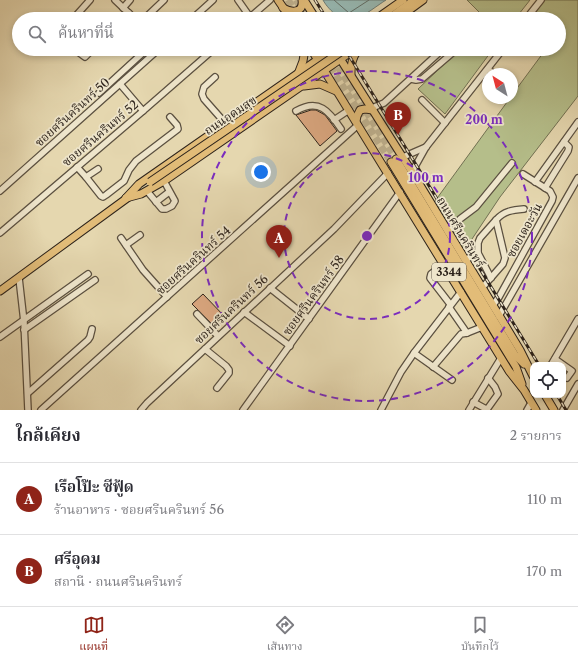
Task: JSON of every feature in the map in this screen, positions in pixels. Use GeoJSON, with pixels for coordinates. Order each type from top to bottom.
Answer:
{"type":"FeatureCollection","features":[{"type":"Feature","properties":{"kind":"main road"},"geometry":{"type":"LineString","coordinates":[[278,0],[286,12]]}},
{"type":"Feature","properties":{"kind":"main road"},"geometry":{"type":"LineString","coordinates":[[283,8],[292,12],[297,11],[302,5],[303,0]]}},
{"type":"Feature","properties":{"kind":"main road"},"geometry":{"type":"LineString","coordinates":[[303,0],[311,12]]}},
{"type":"Feature","properties":{"kind":"main road"},"geometry":{"type":"LineString","coordinates":[[386,12],[403,0]]}},
{"type":"Feature","properties":{"kind":"main road"},"geometry":{"type":"LineString","coordinates":[[398,12],[414,0]]}},
{"type":"Feature","properties":{"kind":"main road"},"geometry":{"type":"LineString","coordinates":[[407,12],[423,0]]}},
{"type":"Feature","properties":{"kind":"main road"},"geometry":{"type":"LineString","coordinates":[[298,74],[304,56]]}},
{"type":"Feature","properties":{"kind":"main road","name":"ถนนศรีนครินทร์"},"geometry":{"type":"LineString","coordinates":[[315,56],[509,371],[524,390]]}},
{"type":"Feature","properties":{"kind":"main road","name":"ถนนอุดมสุข"},"geometry":{"type":"LineString","coordinates":[[126,198],[139,184],[324,56]]}},
{"type":"Feature","properties":{"kind":"main road","name":"ถนนอุดมสุข"},"geometry":{"type":"LineString","coordinates":[[0,291],[126,198],[335,56]]}},
{"type":"Feature","properties":{"kind":"main road","name":"ถนนศรีนครินทร์"},"geometry":{"type":"LineString","coordinates":[[339,56],[381,122],[397,160],[516,366],[524,390],[536,410]]}},
{"type":"Feature","properties":{"kind":"main road","name":"ถนนอุดมสุข"},"geometry":{"type":"LineString","coordinates":[[126,198],[141,194],[164,181],[345,56]]}},
{"type":"Feature","properties":{"kind":"main road"},"geometry":{"type":"LineString","coordinates":[[350,74],[354,56]]}},
{"type":"Feature","properties":{"kind":"main road"},"geometry":{"type":"LineString","coordinates":[[299,88],[320,84],[329,87],[338,93]]}},
{"type":"Feature","properties":{"kind":"main road"},"geometry":{"type":"LineString","coordinates":[[252,106],[259,106],[261,108],[259,116]]}},
{"type":"Feature","properties":{"kind":"main road"},"geometry":{"type":"LineString","coordinates":[[357,123],[358,113],[360,110],[373,109]]}},
{"type":"Feature","properties":{"kind":"main road","name":"ถนนศรีนครินทร์"},"geometry":{"type":"LineString","coordinates":[[397,160],[412,172],[520,350],[530,371]]}},
{"type":"Feature","properties":{"kind":"main road","name":"ถนนศรีนครินทร์"},"geometry":{"type":"LineString","coordinates":[[397,160],[515,355],[528,367]]}},
{"type":"Feature","properties":{"kind":"main road"},"geometry":{"type":"LineString","coordinates":[[547,398],[554,410]]}},
{"type":"Feature","properties":{"kind":"street"},"geometry":{"type":"LineString","coordinates":[[80,12],[90,0]]}},
{"type":"Feature","properties":{"kind":"street"},"geometry":{"type":"LineString","coordinates":[[115,0],[128,12]]}},
{"type":"Feature","properties":{"kind":"street"},"geometry":{"type":"LineString","coordinates":[[123,8],[130,0]]}},
{"type":"Feature","properties":{"kind":"street"},"geometry":{"type":"LineString","coordinates":[[151,12],[164,0]]}},
{"type":"Feature","properties":{"kind":"street"},"geometry":{"type":"LineString","coordinates":[[200,12],[213,0]]}},
{"type":"Feature","properties":{"kind":"street"},"geometry":{"type":"LineString","coordinates":[[238,0],[245,12]]}},
{"type":"Feature","properties":{"kind":"street"},"geometry":{"type":"LineString","coordinates":[[256,12],[270,0]]}},
{"type":"Feature","properties":{"kind":"street"},"geometry":{"type":"LineString","coordinates":[[532,12],[541,0]]}},
{"type":"Feature","properties":{"kind":"street"},"geometry":{"type":"LineString","coordinates":[[98,93],[139,56]]}},
{"type":"Feature","properties":{"kind":"street","name":"ซอยศรีนครินทร์ 50"},"geometry":{"type":"LineString","coordinates":[[0,191],[151,56]]}},
{"type":"Feature","properties":{"kind":"street","name":"ซอยศรีนครินทร์ 52"},"geometry":{"type":"LineString","coordinates":[[0,233],[206,56]]}},
{"type":"Feature","properties":{"kind":"street"},"geometry":{"type":"LineString","coordinates":[[373,109],[384,103],[436,56]]}},
{"type":"Feature","properties":{"kind":"street"},"geometry":{"type":"LineString","coordinates":[[411,79],[416,80],[422,78],[449,56]]}},
{"type":"Feature","properties":{"kind":"street"},"geometry":{"type":"LineString","coordinates":[[489,68],[498,56]]}},
{"type":"Feature","properties":{"kind":"street"},"geometry":{"type":"LineString","coordinates":[[215,77],[204,87],[202,94],[204,99],[226,124]]}},
{"type":"Feature","properties":{"kind":"street"},"geometry":{"type":"LineString","coordinates":[[412,172],[426,147],[482,77]]}},
{"type":"Feature","properties":{"kind":"street"},"geometry":{"type":"LineString","coordinates":[[120,84],[143,111]]}},
{"type":"Feature","properties":{"kind":"street"},"geometry":{"type":"LineString","coordinates":[[422,100],[445,123]]}},
{"type":"Feature","properties":{"kind":"street"},"geometry":{"type":"LineString","coordinates":[[296,112],[307,106],[325,109],[341,129]]}},
{"type":"Feature","properties":{"kind":"street"},"geometry":{"type":"LineString","coordinates":[[334,120],[349,110]]}},
{"type":"Feature","properties":{"kind":"street"},"geometry":{"type":"LineString","coordinates":[[77,167],[101,196],[106,195],[124,181],[129,170],[136,161],[178,129],[177,125],[170,117]]}},
{"type":"Feature","properties":{"kind":"street"},"geometry":{"type":"LineString","coordinates":[[536,182],[578,122]]}},
{"type":"Feature","properties":{"kind":"street","name":"ซอยศรีนครินทร์ 54"},"geometry":{"type":"LineString","coordinates":[[41,410],[357,123]]}},
{"type":"Feature","properties":{"kind":"street"},"geometry":{"type":"LineString","coordinates":[[545,188],[568,151],[569,147],[564,142]]}},
{"type":"Feature","properties":{"kind":"street"},"geometry":{"type":"LineString","coordinates":[[397,160],[426,147]]}},
{"type":"Feature","properties":{"kind":"street"},"geometry":{"type":"LineString","coordinates":[[448,232],[460,219],[476,207],[512,162]]}},
{"type":"Feature","properties":{"kind":"street"},"geometry":{"type":"LineString","coordinates":[[86,177],[98,169]]}},
{"type":"Feature","properties":{"kind":"street","name":"ซอยศรีนครินทร์ 56"},"geometry":{"type":"LineString","coordinates":[[141,410],[218,336],[334,229],[388,173]]}},
{"type":"Feature","properties":{"kind":"street","name":"ซอยเดอะวัน"},"geometry":{"type":"LineString","coordinates":[[493,305],[499,297],[552,201],[552,194],[550,191],[523,174]]}},
{"type":"Feature","properties":{"kind":"street"},"geometry":{"type":"LineString","coordinates":[[499,316],[578,178]]}},
{"type":"Feature","properties":{"kind":"street"},"geometry":{"type":"LineString","coordinates":[[147,191],[164,209],[172,206],[174,200],[164,181]]}},
{"type":"Feature","properties":{"kind":"street"},"geometry":{"type":"LineString","coordinates":[[156,202],[169,192]]}},
{"type":"Feature","properties":{"kind":"street","name":"ซอยศรีนครินทร์ 58"},"geometry":{"type":"LineString","coordinates":[[243,410],[400,192]]}},
{"type":"Feature","properties":{"kind":"street"},"geometry":{"type":"LineString","coordinates":[[491,278],[478,253],[478,243],[480,238],[502,214],[508,211],[524,209]]}},
{"type":"Feature","properties":{"kind":"street"},"geometry":{"type":"LineString","coordinates":[[482,288],[502,264],[505,258],[496,220]]}},
{"type":"Feature","properties":{"kind":"street"},"geometry":{"type":"LineString","coordinates":[[126,245],[140,235]]}},
{"type":"Feature","properties":{"kind":"street"},"geometry":{"type":"LineString","coordinates":[[121,238],[143,270],[167,297]]}},
{"type":"Feature","properties":{"kind":"street"},"geometry":{"type":"LineString","coordinates":[[465,260],[478,253]]}},
{"type":"Feature","properties":{"kind":"street"},"geometry":{"type":"LineString","coordinates":[[444,264],[431,274],[430,278],[467,333]]}},
{"type":"Feature","properties":{"kind":"street"},"geometry":{"type":"LineString","coordinates":[[0,337],[23,319],[88,274]]}},
{"type":"Feature","properties":{"kind":"street"},"geometry":{"type":"LineString","coordinates":[[19,278],[24,330],[28,410]]}},
{"type":"Feature","properties":{"kind":"street"},"geometry":{"type":"LineString","coordinates":[[24,330],[95,280]]}},
{"type":"Feature","properties":{"kind":"street"},"geometry":{"type":"LineString","coordinates":[[270,288],[309,319]]}},
{"type":"Feature","properties":{"kind":"street"},"geometry":{"type":"LineString","coordinates":[[381,410],[401,372],[461,292]]}},
{"type":"Feature","properties":{"kind":"street"},"geometry":{"type":"LineString","coordinates":[[244,312],[290,346]]}},
{"type":"Feature","properties":{"kind":"street"},"geometry":{"type":"LineString","coordinates":[[197,314],[218,336]]}},
{"type":"Feature","properties":{"kind":"street"},"geometry":{"type":"LineString","coordinates":[[553,362],[578,319]]}},
{"type":"Feature","properties":{"kind":"street"},"geometry":{"type":"LineString","coordinates":[[433,367],[461,334],[482,327]]}},
{"type":"Feature","properties":{"kind":"street"},"geometry":{"type":"LineString","coordinates":[[28,392],[88,340],[92,329]]}},
{"type":"Feature","properties":{"kind":"street"},"geometry":{"type":"LineString","coordinates":[[205,349],[229,370],[229,373],[217,388]]}},
{"type":"Feature","properties":{"kind":"street"},"geometry":{"type":"LineString","coordinates":[[414,353],[452,380]]}},
{"type":"Feature","properties":{"kind":"street"},"geometry":{"type":"LineString","coordinates":[[469,410],[501,358]]}},
{"type":"Feature","properties":{"kind":"street"},"geometry":{"type":"LineString","coordinates":[[555,359],[572,371],[567,378]]}},
{"type":"Feature","properties":{"kind":"street"},"geometry":{"type":"LineString","coordinates":[[473,402],[486,409],[498,394],[488,378]]}},
{"type":"Feature","properties":{"kind":"street"},"geometry":{"type":"LineString","coordinates":[[563,410],[578,384]]}},
{"type":"Feature","properties":{"kind":"street"},"geometry":{"type":"LineString","coordinates":[[527,410],[531,403]]}},
{"type":"Feature","properties":{"kind":"green space"},"geometry":{"type":"Polygon","coordinates":[[[467,0],[530,0],[521,12],[479,12],[467,0]]]}},
{"type":"Feature","properties":{"kind":"green space"},"geometry":{"type":"Polygon","coordinates":[[[543,0],[578,0],[578,96],[500,197],[464,251],[435,201],[506,104],[518,104],[518,87],[541,56],[566,56],[566,12],[536,12],[543,0]]]}},
{"type":"Feature","properties":{"kind":"green space"},"geometry":{"type":"Polygon","coordinates":[[[453,56],[488,56],[445,114],[418,89],[453,56]]]}},
{"type":"Feature","properties":{"kind":"water"},"geometry":{"type":"Polygon","coordinates":[[[323,0],[386,0],[368,12],[333,12],[323,0]]]}},
{"type":"Feature","properties":{"kind":"building"},"geometry":{"type":"Polygon","coordinates":[[[311,110],[316,110],[325,115],[337,131],[320,146],[296,115],[311,110]]]}},
{"type":"Feature","properties":{"kind":"building"},"geometry":{"type":"Polygon","coordinates":[[[203,294],[226,318],[216,328],[192,304],[203,294]]]}},
{"type":"Feature","properties":{"kind":"tunnel"},"geometry":{"type":"LineString","coordinates":[[288,0],[296,12]]}},
{"type":"Feature","properties":{"kind":"tunnel"},"geometry":{"type":"LineString","coordinates":[[296,0],[304,12]]}},
{"type":"Feature","properties":{"kind":"tunnel"},"geometry":{"type":"LineString","coordinates":[[323,56],[391,162]]}},
{"type":"Feature","properties":{"kind":"tunnel"},"geometry":{"type":"LineString","coordinates":[[331,56],[396,159]]}},
{"type":"Feature","properties":{"kind":"railway"},"geometry":{"type":"LineString","coordinates":[[315,0],[323,12]]}},
{"type":"Feature","properties":{"kind":"railway"},"geometry":{"type":"LineString","coordinates":[[349,56],[537,362]]}},
{"type":"Feature","properties":{"kind":"railway"},"geometry":{"type":"LineString","coordinates":[[559,398],[566,410]]}},
{"type":"Feature","properties":{"kind":"place","name":"ศรีอุดม"},"geometry":{"type":"Point","coordinates":[398,135]}},
{"type":"Feature","properties":{"kind":"place","name":"เรือโป๊ะ ซีฟู้ด"},"geometry":{"type":"Point","coordinates":[279,258]}}]}
